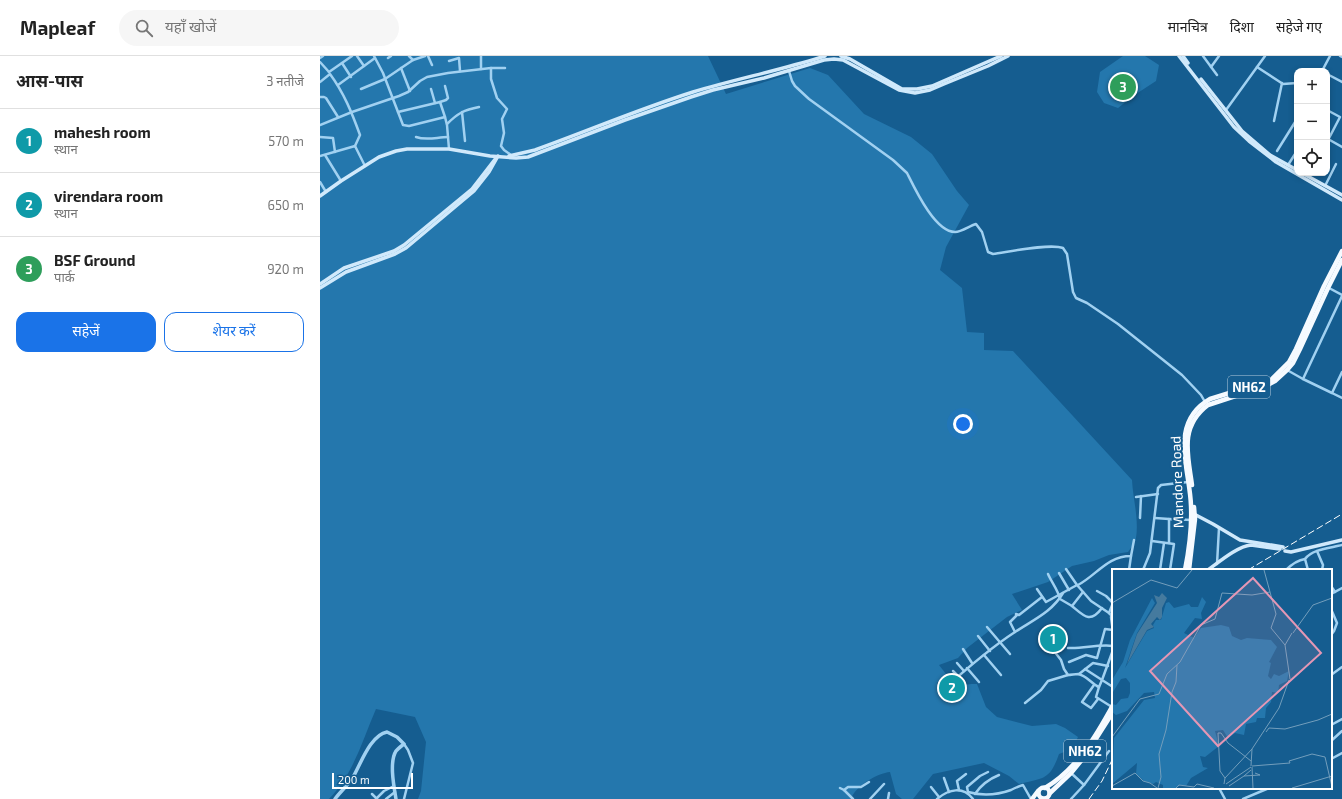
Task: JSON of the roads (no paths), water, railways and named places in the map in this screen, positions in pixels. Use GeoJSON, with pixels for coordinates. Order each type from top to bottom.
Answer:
{"type":"FeatureCollection","features":[{"type":"Feature","properties":{"kind":"highway","name":"Mandore Road"},"geometry":{"type":"LineString","coordinates":[[1193,514],[1184,447],[1186,431],[1190,419],[1205,402],[1210,399],[1271,380],[1280,372],[1289,362],[1296,349],[1342,253]]}},
{"type":"Feature","properties":{"kind":"highway","name":"Mandore Road"},"geometry":{"type":"LineString","coordinates":[[1189,569],[1194,496],[1187,447],[1189,432],[1193,420],[1203,408],[1208,405],[1266,386],[1275,381],[1287,370],[1293,363],[1300,349],[1326,287],[1342,260]]}},
{"type":"Feature","properties":{"kind":"highway","name":"Mandore Road"},"geometry":{"type":"LineString","coordinates":[[1185,569],[1193,520]]}},
{"type":"Feature","properties":{"kind":"highway","name":"NH62"},"geometry":{"type":"LineString","coordinates":[[1112,710],[1078,760],[1063,776],[1045,788],[1039,790],[1039,796],[1043,799],[1048,798],[1050,793],[1071,773],[1092,746],[1112,710]]}},
{"type":"Feature","properties":{"kind":"highway"},"geometry":{"type":"LineString","coordinates":[[1045,788],[1048,789],[1050,793]]}},
{"type":"Feature","properties":{"kind":"highway"},"geometry":{"type":"LineString","coordinates":[[1031,799],[1039,790]]}},
{"type":"Feature","properties":{"kind":"main road"},"geometry":{"type":"LineString","coordinates":[[506,157],[535,150],[691,93],[798,65],[825,56]]}},
{"type":"Feature","properties":{"kind":"main road"},"geometry":{"type":"LineString","coordinates":[[841,56],[902,88],[915,91],[932,86],[1001,56]]}},
{"type":"Feature","properties":{"kind":"main road"},"geometry":{"type":"LineString","coordinates":[[320,196],[341,181],[386,154],[407,149],[449,149],[523,158],[535,155],[673,103],[713,90],[789,71],[824,60],[843,60],[899,90],[915,91],[930,90],[1008,56]]}},
{"type":"Feature","properties":{"kind":"main road"},"geometry":{"type":"LineString","coordinates":[[1179,56],[1244,137],[1268,157],[1294,169]]}},
{"type":"Feature","properties":{"kind":"main road"},"geometry":{"type":"LineString","coordinates":[[1183,56],[1242,131],[1270,155],[1294,168]]}},
{"type":"Feature","properties":{"kind":"main road"},"geometry":{"type":"LineString","coordinates":[[320,284],[344,268],[394,251],[404,245],[472,189],[498,156]]}},
{"type":"Feature","properties":{"kind":"main road"},"geometry":{"type":"LineString","coordinates":[[320,288],[346,272],[395,254],[406,248],[474,191],[489,172],[498,156]]}},
{"type":"Feature","properties":{"kind":"main road"},"geometry":{"type":"LineString","coordinates":[[1308,176],[1342,195]]}},
{"type":"Feature","properties":{"kind":"main road"},"geometry":{"type":"LineString","coordinates":[[1308,176],[1342,200]]}},
{"type":"Feature","properties":{"kind":"main road"},"geometry":{"type":"LineString","coordinates":[[1193,514],[1242,541],[1284,549]]}},
{"type":"Feature","properties":{"kind":"main road"},"geometry":{"type":"LineString","coordinates":[[1210,569],[1248,545],[1295,550],[1342,540]]}},
{"type":"Feature","properties":{"kind":"street"},"geometry":{"type":"LineString","coordinates":[[320,82],[329,73],[352,56]]}},
{"type":"Feature","properties":{"kind":"street"},"geometry":{"type":"LineString","coordinates":[[357,56],[364,66]]}},
{"type":"Feature","properties":{"kind":"street"},"geometry":{"type":"LineString","coordinates":[[409,56],[413,60]]}},
{"type":"Feature","properties":{"kind":"street"},"geometry":{"type":"LineString","coordinates":[[361,89],[385,79],[413,60],[425,56]]}},
{"type":"Feature","properties":{"kind":"street"},"geometry":{"type":"LineString","coordinates":[[428,56],[432,65]]}},
{"type":"Feature","properties":{"kind":"street"},"geometry":{"type":"LineString","coordinates":[[481,56],[481,69]]}},
{"type":"Feature","properties":{"kind":"street"},"geometry":{"type":"LineString","coordinates":[[1203,56],[1217,75]]}},
{"type":"Feature","properties":{"kind":"street"},"geometry":{"type":"LineString","coordinates":[[1211,67],[1219,56]]}},
{"type":"Feature","properties":{"kind":"street"},"geometry":{"type":"LineString","coordinates":[[1226,110],[1265,56]]}},
{"type":"Feature","properties":{"kind":"street"},"geometry":{"type":"LineString","coordinates":[[1324,68],[1330,56]]}},
{"type":"Feature","properties":{"kind":"street"},"geometry":{"type":"LineString","coordinates":[[338,85],[351,77],[375,57],[401,122],[404,126],[445,117]]}},
{"type":"Feature","properties":{"kind":"street"},"geometry":{"type":"LineString","coordinates":[[449,61],[459,58],[460,71]]}},
{"type":"Feature","properties":{"kind":"street"},"geometry":{"type":"LineString","coordinates":[[320,155],[325,155],[355,146],[360,135],[352,112],[338,85],[321,63]]}},
{"type":"Feature","properties":{"kind":"street"},"geometry":{"type":"LineString","coordinates":[[342,63],[351,77]]}},
{"type":"Feature","properties":{"kind":"street"},"geometry":{"type":"LineString","coordinates":[[1257,67],[1282,84],[1294,84]]}},
{"type":"Feature","properties":{"kind":"street"},"geometry":{"type":"LineString","coordinates":[[401,68],[410,91]]}},
{"type":"Feature","properties":{"kind":"street"},"geometry":{"type":"LineString","coordinates":[[491,68],[491,82],[497,98],[507,109],[502,121],[504,133],[501,146],[511,155]]}},
{"type":"Feature","properties":{"kind":"street"},"geometry":{"type":"LineString","coordinates":[[320,125],[352,112],[393,99],[410,91],[420,81],[427,77],[460,71],[505,68]]}},
{"type":"Feature","properties":{"kind":"street"},"geometry":{"type":"LineString","coordinates":[[789,71],[795,86],[809,100],[878,148],[907,173],[932,216],[944,228],[952,232],[957,232],[976,224],[982,232],[986,248],[990,254],[1056,246],[1063,248],[1068,254],[1073,292],[1076,298],[1087,303],[1118,324],[1156,353],[1182,375],[1201,394],[1205,402]]}},
{"type":"Feature","properties":{"kind":"street"},"geometry":{"type":"LineString","coordinates":[[1330,76],[1342,82]]}},
{"type":"Feature","properties":{"kind":"street"},"geometry":{"type":"LineString","coordinates":[[1274,121],[1282,84]]}},
{"type":"Feature","properties":{"kind":"street"},"geometry":{"type":"LineString","coordinates":[[398,112],[446,100],[448,98],[446,86]]}},
{"type":"Feature","properties":{"kind":"street"},"geometry":{"type":"LineString","coordinates":[[431,89],[435,103]]}},
{"type":"Feature","properties":{"kind":"street"},"geometry":{"type":"LineString","coordinates":[[320,97],[326,98],[338,117]]}},
{"type":"Feature","properties":{"kind":"street"},"geometry":{"type":"LineString","coordinates":[[440,102],[447,124],[449,149]]}},
{"type":"Feature","properties":{"kind":"street"},"geometry":{"type":"LineString","coordinates":[[447,124],[462,112],[479,107]]}},
{"type":"Feature","properties":{"kind":"street"},"geometry":{"type":"LineString","coordinates":[[1330,111],[1341,116],[1330,135]]}},
{"type":"Feature","properties":{"kind":"street"},"geometry":{"type":"LineString","coordinates":[[462,112],[464,141]]}},
{"type":"Feature","properties":{"kind":"street"},"geometry":{"type":"LineString","coordinates":[[1277,151],[1294,127]]}},
{"type":"Feature","properties":{"kind":"street"},"geometry":{"type":"LineString","coordinates":[[320,137],[333,138],[335,152]]}},
{"type":"Feature","properties":{"kind":"street"},"geometry":{"type":"LineString","coordinates":[[416,137],[424,139],[448,137]]}},
{"type":"Feature","properties":{"kind":"street"},"geometry":{"type":"LineString","coordinates":[[1330,141],[1342,147]]}},
{"type":"Feature","properties":{"kind":"street"},"geometry":{"type":"LineString","coordinates":[[355,146],[366,166]]}},
{"type":"Feature","properties":{"kind":"street"},"geometry":{"type":"LineString","coordinates":[[325,155],[341,181]]}},
{"type":"Feature","properties":{"kind":"street"},"geometry":{"type":"LineString","coordinates":[[1288,165],[1294,156]]}},
{"type":"Feature","properties":{"kind":"street"},"geometry":{"type":"LineString","coordinates":[[1325,186],[1336,164]]}},
{"type":"Feature","properties":{"kind":"street"},"geometry":{"type":"LineString","coordinates":[[320,182],[326,192]]}},
{"type":"Feature","properties":{"kind":"street"},"geometry":{"type":"LineString","coordinates":[[1303,379],[1342,295],[1326,287]]}},
{"type":"Feature","properties":{"kind":"street"},"geometry":{"type":"LineString","coordinates":[[1287,370],[1342,398]]}},
{"type":"Feature","properties":{"kind":"street"},"geometry":{"type":"LineString","coordinates":[[1332,393],[1342,372]]}},
{"type":"Feature","properties":{"kind":"street"},"geometry":{"type":"LineString","coordinates":[[1144,569],[1150,553],[1159,486],[1189,482]]}},
{"type":"Feature","properties":{"kind":"street"},"geometry":{"type":"LineString","coordinates":[[1136,496],[1158,494]]}},
{"type":"Feature","properties":{"kind":"street"},"geometry":{"type":"LineString","coordinates":[[1140,518],[1141,496]]}},
{"type":"Feature","properties":{"kind":"street"},"geometry":{"type":"LineString","coordinates":[[1155,518],[1193,520]]}},
{"type":"Feature","properties":{"kind":"street"},"geometry":{"type":"LineString","coordinates":[[1169,519],[1169,544]]}},
{"type":"Feature","properties":{"kind":"street"},"geometry":{"type":"LineString","coordinates":[[1217,564],[1219,527]]}},
{"type":"Feature","properties":{"kind":"street"},"geometry":{"type":"LineString","coordinates":[[1129,569],[1134,540]]}},
{"type":"Feature","properties":{"kind":"street"},"geometry":{"type":"LineString","coordinates":[[1152,541],[1174,544],[1170,569]]}},
{"type":"Feature","properties":{"kind":"street"},"geometry":{"type":"LineString","coordinates":[[1160,569],[1164,543]]}},
{"type":"Feature","properties":{"kind":"street"},"geometry":{"type":"LineString","coordinates":[[1287,569],[1300,560],[1305,559],[1310,554],[1342,545]]}},
{"type":"Feature","properties":{"kind":"street"},"geometry":{"type":"LineString","coordinates":[[1317,551],[1323,565],[1322,569]]}},
{"type":"Feature","properties":{"kind":"street"},"geometry":{"type":"LineString","coordinates":[[1037,589],[1046,602],[1087,581],[1102,566],[1121,556],[1131,556]]}},
{"type":"Feature","properties":{"kind":"street"},"geometry":{"type":"LineString","coordinates":[[1305,559],[1308,569]]}},
{"type":"Feature","properties":{"kind":"street"},"geometry":{"type":"LineString","coordinates":[[1066,569],[1091,602],[1109,612],[1112,617]]}},
{"type":"Feature","properties":{"kind":"street"},"geometry":{"type":"LineString","coordinates":[[1058,573],[1069,590]]}},
{"type":"Feature","properties":{"kind":"street"},"geometry":{"type":"LineString","coordinates":[[1048,574],[1059,594],[1060,599],[1086,617],[1092,618],[1102,608]]}},
{"type":"Feature","properties":{"kind":"street"},"geometry":{"type":"LineString","coordinates":[[1332,588],[1335,592]]}},
{"type":"Feature","properties":{"kind":"street"},"geometry":{"type":"LineString","coordinates":[[1332,594],[1342,588]]}},
{"type":"Feature","properties":{"kind":"street"},"geometry":{"type":"LineString","coordinates":[[1097,591],[1106,596],[1112,602]]}},
{"type":"Feature","properties":{"kind":"street"},"geometry":{"type":"LineString","coordinates":[[1072,606],[1083,592]]}},
{"type":"Feature","properties":{"kind":"street"},"geometry":{"type":"LineString","coordinates":[[943,690],[972,663],[1015,632],[1038,619],[1060,599],[1063,593]]}},
{"type":"Feature","properties":{"kind":"street"},"geometry":{"type":"LineString","coordinates":[[1015,632],[1010,622],[1017,615],[1042,597]]}},
{"type":"Feature","properties":{"kind":"street"},"geometry":{"type":"LineString","coordinates":[[1109,612],[1112,605]]}},
{"type":"Feature","properties":{"kind":"street"},"geometry":{"type":"LineString","coordinates":[[1332,611],[1337,623],[1332,634]]}},
{"type":"Feature","properties":{"kind":"street"},"geometry":{"type":"LineString","coordinates":[[987,627],[1010,654]]}},
{"type":"Feature","properties":{"kind":"street"},"geometry":{"type":"LineString","coordinates":[[1069,662],[1086,655],[1097,658],[1106,629],[1112,631]]}},
{"type":"Feature","properties":{"kind":"street"},"geometry":{"type":"LineString","coordinates":[[978,636],[990,651]]}},
{"type":"Feature","properties":{"kind":"street"},"geometry":{"type":"LineString","coordinates":[[1068,648],[1085,648],[1102,645],[1112,646]]}},
{"type":"Feature","properties":{"kind":"street"},"geometry":{"type":"LineString","coordinates":[[963,649],[972,663]]}},
{"type":"Feature","properties":{"kind":"street"},"geometry":{"type":"LineString","coordinates":[[1054,652],[1061,660],[1068,675]]}},
{"type":"Feature","properties":{"kind":"street"},"geometry":{"type":"LineString","coordinates":[[1112,653],[1096,697],[1112,707]]}},
{"type":"Feature","properties":{"kind":"street"},"geometry":{"type":"LineString","coordinates":[[984,655],[1002,675]]}},
{"type":"Feature","properties":{"kind":"street"},"geometry":{"type":"LineString","coordinates":[[1092,657],[1093,663]]}},
{"type":"Feature","properties":{"kind":"street"},"geometry":{"type":"LineString","coordinates":[[957,663],[964,671]]}},
{"type":"Feature","properties":{"kind":"street"},"geometry":{"type":"LineString","coordinates":[[1078,674],[1093,663],[1108,666]]}},
{"type":"Feature","properties":{"kind":"street"},"geometry":{"type":"LineString","coordinates":[[1332,674],[1342,667]]}},
{"type":"Feature","properties":{"kind":"street"},"geometry":{"type":"LineString","coordinates":[[968,668],[979,682]]}},
{"type":"Feature","properties":{"kind":"street"},"geometry":{"type":"LineString","coordinates":[[1085,669],[1112,687]]}},
{"type":"Feature","properties":{"kind":"street"},"geometry":{"type":"LineString","coordinates":[[953,671],[958,676]]}},
{"type":"Feature","properties":{"kind":"street"},"geometry":{"type":"LineString","coordinates":[[1025,703],[1048,681],[1068,675],[1078,674],[1087,678],[1094,685],[1099,687]]}},
{"type":"Feature","properties":{"kind":"street"},"geometry":{"type":"LineString","coordinates":[[1094,685],[1082,702],[1091,708],[1098,699]]}},
{"type":"Feature","properties":{"kind":"street"},"geometry":{"type":"LineString","coordinates":[[1332,724],[1342,719]]}},
{"type":"Feature","properties":{"kind":"street"},"geometry":{"type":"LineString","coordinates":[[1332,739],[1342,732]]}},
{"type":"Feature","properties":{"kind":"street"},"geometry":{"type":"LineString","coordinates":[[335,799],[351,780],[373,742],[383,733],[390,733],[397,737],[408,750],[413,763],[404,799]]}},
{"type":"Feature","properties":{"kind":"street"},"geometry":{"type":"LineString","coordinates":[[396,799],[393,757],[396,751],[404,744]]}},
{"type":"Feature","properties":{"kind":"street"},"geometry":{"type":"LineString","coordinates":[[1071,799],[1084,785],[1109,751]]}},
{"type":"Feature","properties":{"kind":"street"},"geometry":{"type":"LineString","coordinates":[[1332,758],[1342,753]]}},
{"type":"Feature","properties":{"kind":"street"},"geometry":{"type":"LineString","coordinates":[[973,799],[968,792],[967,787],[980,776],[988,772]]}},
{"type":"Feature","properties":{"kind":"street"},"geometry":{"type":"LineString","coordinates":[[1071,773],[1084,785]]}},
{"type":"Feature","properties":{"kind":"street"},"geometry":{"type":"LineString","coordinates":[[959,790],[957,781],[966,774]]}},
{"type":"Feature","properties":{"kind":"street"},"geometry":{"type":"LineString","coordinates":[[975,794],[989,780],[999,775]]}},
{"type":"Feature","properties":{"kind":"street"},"geometry":{"type":"LineString","coordinates":[[944,778],[949,792]]}},
{"type":"Feature","properties":{"kind":"street"},"geometry":{"type":"LineString","coordinates":[[844,790],[848,787],[863,786],[869,782]]}},
{"type":"Feature","properties":{"kind":"street"},"geometry":{"type":"LineString","coordinates":[[870,799],[884,784]]}},
{"type":"Feature","properties":{"kind":"street"},"geometry":{"type":"LineString","coordinates":[[931,787],[938,798],[949,792],[959,790],[985,795],[1005,792],[1023,785],[1031,799]]}},
{"type":"Feature","properties":{"kind":"street"},"geometry":{"type":"LineString","coordinates":[[372,794],[376,799],[384,791],[394,786]]}},
{"type":"Feature","properties":{"kind":"street"},"geometry":{"type":"LineString","coordinates":[[840,788],[853,799]]}},
{"type":"Feature","properties":{"kind":"street"},"geometry":{"type":"LineString","coordinates":[[1220,789],[1225,799]]}},
{"type":"Feature","properties":{"kind":"street"},"geometry":{"type":"LineString","coordinates":[[1243,799],[1267,789]]}},
{"type":"Feature","properties":{"kind":"street"},"geometry":{"type":"LineString","coordinates":[[386,799],[395,792]]}},
{"type":"Feature","properties":{"kind":"street"},"geometry":{"type":"LineString","coordinates":[[888,799],[889,793]]}},
{"type":"Feature","properties":{"kind":"tunnel"},"geometry":{"type":"LineString","coordinates":[[1283,547],[1288,549]]}},
{"type":"Feature","properties":{"kind":"railway"},"geometry":{"type":"LineString","coordinates":[[1250,569],[1342,514]]}},
{"type":"Feature","properties":{"kind":"railway"},"geometry":{"type":"LineString","coordinates":[[1089,799],[1102,781],[1112,760]]}},
{"type":"Feature","properties":{"kind":"place","name":"BSF Ground"},"geometry":{"type":"Point","coordinates":[1123,87]}},
{"type":"Feature","properties":{"kind":"place","name":"mahesh room"},"geometry":{"type":"Point","coordinates":[1053,639]}},
{"type":"Feature","properties":{"kind":"place","name":"virendara room"},"geometry":{"type":"Point","coordinates":[952,688]}}]}
